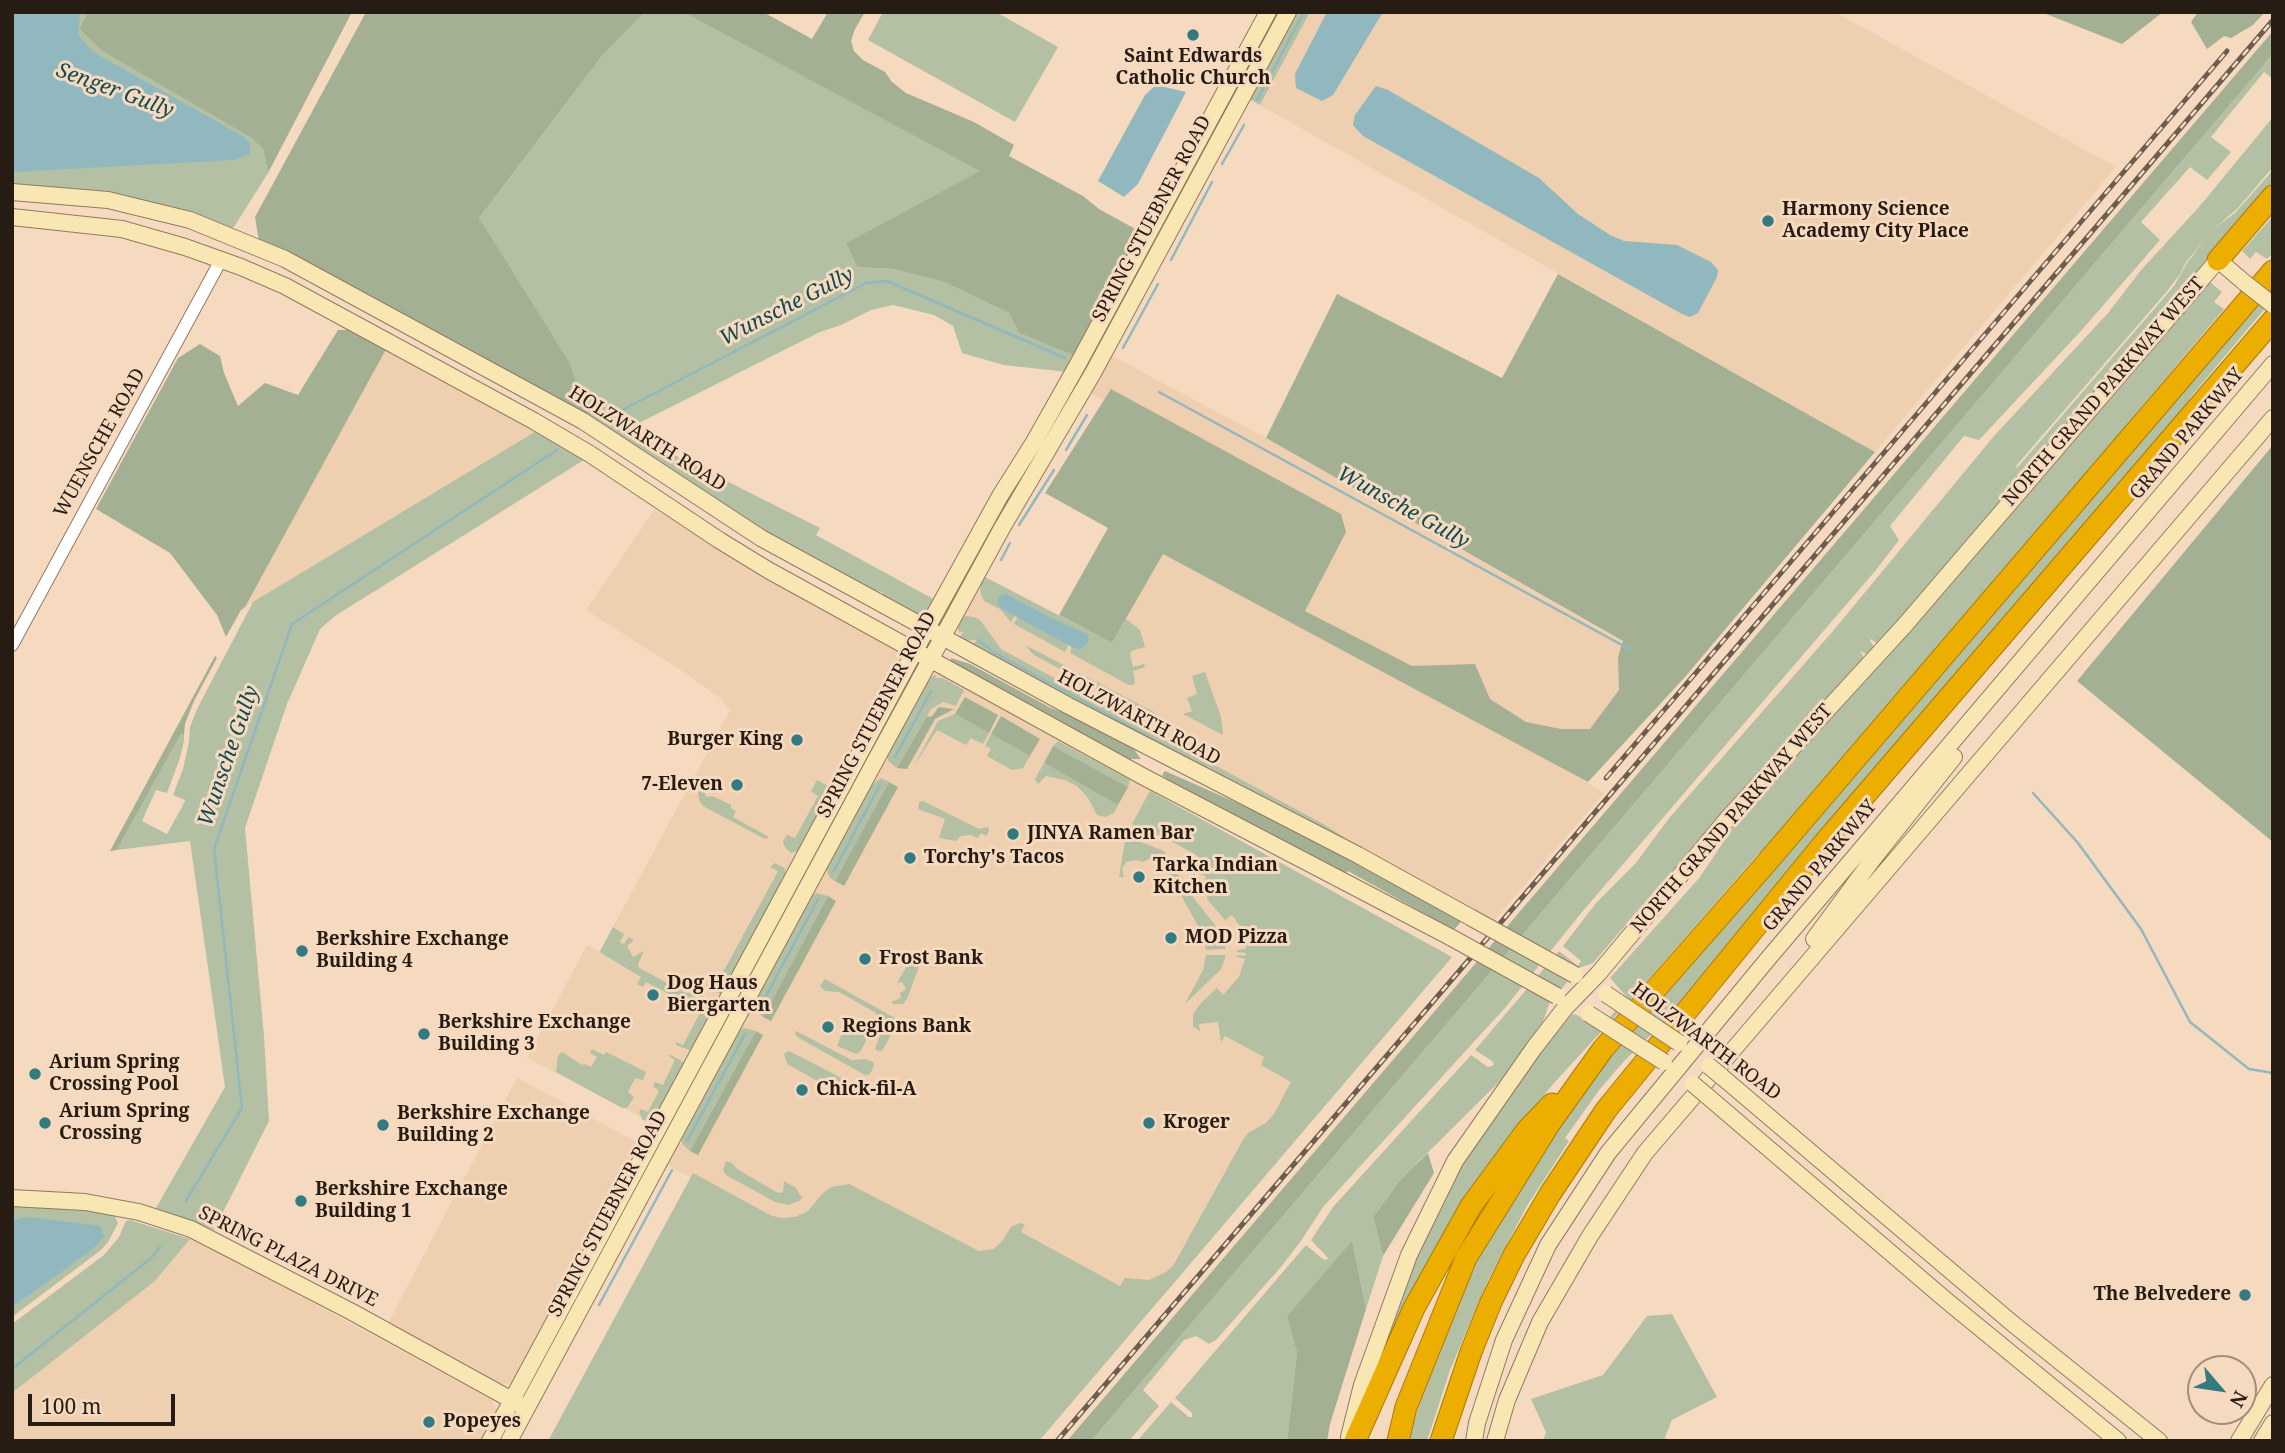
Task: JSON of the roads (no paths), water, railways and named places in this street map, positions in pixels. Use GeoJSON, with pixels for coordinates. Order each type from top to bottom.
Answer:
{"type":"FeatureCollection","features":[{"type":"Feature","properties":{"kind":"highway"},"geometry":{"type":"LineString","coordinates":[[2218,260],[2273,196]]}},
{"type":"Feature","properties":{"kind":"highway"},"geometry":{"type":"LineString","coordinates":[[1355,1441],[1414,1308],[1471,1206],[1527,1130],[1604,1049],[2273,271]]}},
{"type":"Feature","properties":{"kind":"highway"},"geometry":{"type":"LineString","coordinates":[[1441,1441],[1471,1352],[1497,1290],[1550,1194],[1605,1110],[1824,842],[2273,320]]}},
{"type":"Feature","properties":{"kind":"highway"},"geometry":{"type":"LineString","coordinates":[[1398,1441],[1406,1407],[1466,1258],[1550,1123],[1604,1049]]}},
{"type":"Feature","properties":{"kind":"main road","name":"SPRING STUEBNER ROAD"},"geometry":{"type":"LineString","coordinates":[[509,1441],[520,1404],[654,1137],[927,628],[1000,496],[1072,375],[1268,12]]}},
{"type":"Feature","properties":{"kind":"main road","name":"SPRING STUEBNER ROAD"},"geometry":{"type":"LineString","coordinates":[[490,1441],[520,1404],[666,1150],[943,637],[1081,395],[1288,12]]}},
{"type":"Feature","properties":{"kind":"main road"},"geometry":{"type":"LineString","coordinates":[[1224,93],[1239,102]]}},
{"type":"Feature","properties":{"kind":"main road","name":"HOLZWARTH ROAD"},"geometry":{"type":"LineString","coordinates":[[12,192],[108,200],[190,220],[285,259],[583,421],[761,538],[1069,706],[1358,855],[1582,979],[1715,1071],[2012,1323],[2159,1441]]}},
{"type":"Feature","properties":{"kind":"main road"},"geometry":{"type":"LineString","coordinates":[[12,217],[122,229],[185,247],[285,286],[534,421],[590,454],[768,570],[1144,776],[1452,937],[1589,1014],[1693,1084],[1947,1301],[2118,1441]]}},
{"type":"Feature","properties":{"kind":"main road"},"geometry":{"type":"LineString","coordinates":[[1150,231],[1166,239]]}},
{"type":"Feature","properties":{"kind":"main road"},"geometry":{"type":"LineString","coordinates":[[2218,260],[2273,306]]}},
{"type":"Feature","properties":{"kind":"main road","name":"NORTH GRAND PARKWAY WEST"},"geometry":{"type":"LineString","coordinates":[[1348,1441],[1362,1385],[1409,1255],[1455,1161],[1563,1000],[1904,626],[2218,260]]}},
{"type":"Feature","properties":{"kind":"main road","name":"GRAND PARKWAY"},"geometry":{"type":"LineString","coordinates":[[1474,1441],[1477,1423],[1504,1340],[1548,1245],[1608,1153],[1670,1067],[2131,533],[2273,364]]}},
{"type":"Feature","properties":{"kind":"main road"},"geometry":{"type":"LineString","coordinates":[[1495,1441],[1507,1400],[1540,1322],[1590,1236],[1645,1153],[2273,418]]}},
{"type":"Feature","properties":{"kind":"main road"},"geometry":{"type":"LineString","coordinates":[[681,515],[696,494]]}},
{"type":"Feature","properties":{"kind":"main road"},"geometry":{"type":"LineString","coordinates":[[1741,1038],[1873,859],[2131,533]]}},
{"type":"Feature","properties":{"kind":"main road"},"geometry":{"type":"LineString","coordinates":[[654,1137],[666,1150]]}},
{"type":"Feature","properties":{"kind":"main road","name":"SPRING PLAZA DRIVE"},"geometry":{"type":"LineString","coordinates":[[12,1198],[85,1202],[139,1212],[191,1229],[352,1312],[520,1404]]}},
{"type":"Feature","properties":{"kind":"main road"},"geometry":{"type":"LineString","coordinates":[[2239,1441],[2273,1385]]}},
{"type":"Feature","properties":{"kind":"main road"},"geometry":{"type":"LineString","coordinates":[[2262,1441],[2273,1423]]}},
{"type":"Feature","properties":{"kind":"street","name":"WUENSCHE ROAD"},"geometry":{"type":"LineString","coordinates":[[12,645],[221,260]]}},
{"type":"Feature","properties":{"kind":"water","name":"Senger Gully"},"geometry":{"type":"Polygon","coordinates":[[[12,12],[80,12],[78,35],[93,52],[244,137],[250,143],[250,154],[234,160],[12,172],[12,12]]]}},
{"type":"Feature","properties":{"kind":"water"},"geometry":{"type":"Polygon","coordinates":[[[1327,12],[1383,12],[1333,95],[1322,101],[1296,88],[1295,74],[1327,12]]]}},
{"type":"Feature","properties":{"kind":"water"},"geometry":{"type":"Polygon","coordinates":[[[1156,85],[1186,92],[1138,184],[1124,197],[1098,181],[1145,95],[1156,85]]]}},
{"type":"Feature","properties":{"kind":"water"},"geometry":{"type":"Polygon","coordinates":[[[1376,86],[1388,90],[1539,178],[1578,214],[1610,235],[1624,241],[1677,245],[1711,262],[1718,270],[1717,277],[1698,313],[1690,317],[1682,314],[1363,136],[1353,125],[1355,115],[1376,86]]]}},
{"type":"Feature","properties":{"kind":"water"},"geometry":{"type":"Polygon","coordinates":[[[1006,594],[1087,634],[1089,640],[1080,649],[1072,647],[1002,609],[997,602],[999,596],[1006,594]]]}},
{"type":"Feature","properties":{"kind":"water"},"geometry":{"type":"Polygon","coordinates":[[[30,1217],[100,1226],[104,1236],[95,1247],[12,1307],[12,1220],[30,1217]]]}},
{"type":"Feature","properties":{"kind":"waterway"},"geometry":{"type":"LineString","coordinates":[[1257,100],[1304,12]]}},
{"type":"Feature","properties":{"kind":"waterway"},"geometry":{"type":"LineString","coordinates":[[1222,164],[1244,125]]}},
{"type":"Feature","properties":{"kind":"waterway"},"geometry":{"type":"LineString","coordinates":[[1171,260],[1212,182]]}},
{"type":"Feature","properties":{"kind":"waterway","name":"Wunsche Gully"},"geometry":{"type":"LineString","coordinates":[[605,419],[866,283],[887,281],[1065,358]]}},
{"type":"Feature","properties":{"kind":"waterway"},"geometry":{"type":"LineString","coordinates":[[1123,348],[1158,284]]}},
{"type":"Feature","properties":{"kind":"waterway","name":"Wunsche Gully"},"geometry":{"type":"LineString","coordinates":[[1159,392],[1631,650]]}},
{"type":"Feature","properties":{"kind":"waterway"},"geometry":{"type":"LineString","coordinates":[[1066,450],[1087,415]]}},
{"type":"Feature","properties":{"kind":"waterway","name":"Wunsche Gully"},"geometry":{"type":"LineString","coordinates":[[186,1201],[242,1108],[214,849],[292,624],[557,450]]}},
{"type":"Feature","properties":{"kind":"waterway"},"geometry":{"type":"LineString","coordinates":[[1019,525],[1054,470]]}},
{"type":"Feature","properties":{"kind":"waterway"},"geometry":{"type":"LineString","coordinates":[[1001,560],[1010,543]]}},
{"type":"Feature","properties":{"kind":"waterway"},"geometry":{"type":"LineString","coordinates":[[978,640],[995,653],[1191,760]]}},
{"type":"Feature","properties":{"kind":"waterway"},"geometry":{"type":"LineString","coordinates":[[895,757],[931,691]]}},
{"type":"Feature","properties":{"kind":"waterway"},"geometry":{"type":"LineString","coordinates":[[833,872],[880,785]]}},
{"type":"Feature","properties":{"kind":"waterway"},"geometry":{"type":"LineString","coordinates":[[2033,793],[2078,843],[2141,929],[2190,1022],[2249,1069],[2273,1073]]}},
{"type":"Feature","properties":{"kind":"waterway"},"geometry":{"type":"LineString","coordinates":[[760,1007],[818,899]]}},
{"type":"Feature","properties":{"kind":"waterway"},"geometry":{"type":"LineString","coordinates":[[687,1141],[745,1034]]}},
{"type":"Feature","properties":{"kind":"waterway"},"geometry":{"type":"LineString","coordinates":[[599,1305],[672,1170]]}},
{"type":"Feature","properties":{"kind":"waterway","name":"Wunsche Gully"},"geometry":{"type":"LineString","coordinates":[[12,1369],[150,1259],[160,1247]]}},
{"type":"Feature","properties":{"kind":"railway"},"geometry":{"type":"LineString","coordinates":[[1057,1441],[2273,20]]}},
{"type":"Feature","properties":{"kind":"railway"},"geometry":{"type":"LineString","coordinates":[[1606,778],[2227,51]]}},
{"type":"Feature","properties":{"kind":"place","name":"Saint Edwards Catholic Church"},"geometry":{"type":"Point","coordinates":[1193,35]}},
{"type":"Feature","properties":{"kind":"place","name":"Harmony Science Academy City Place"},"geometry":{"type":"Point","coordinates":[1768,221]}},
{"type":"Feature","properties":{"kind":"place","name":"Burger King"},"geometry":{"type":"Point","coordinates":[797,740]}},
{"type":"Feature","properties":{"kind":"place","name":"7-Eleven"},"geometry":{"type":"Point","coordinates":[737,785]}},
{"type":"Feature","properties":{"kind":"place","name":"JINYA Ramen Bar"},"geometry":{"type":"Point","coordinates":[1013,834]}},
{"type":"Feature","properties":{"kind":"place","name":"Torchy's Tacos"},"geometry":{"type":"Point","coordinates":[910,858]}},
{"type":"Feature","properties":{"kind":"place","name":"Tarka Indian Kitchen"},"geometry":{"type":"Point","coordinates":[1139,877]}},
{"type":"Feature","properties":{"kind":"place","name":"MOD Pizza"},"geometry":{"type":"Point","coordinates":[1171,938]}},
{"type":"Feature","properties":{"kind":"place","name":"Berkshire Exchange Building 4"},"geometry":{"type":"Point","coordinates":[302,951]}},
{"type":"Feature","properties":{"kind":"place","name":"Frost Bank"},"geometry":{"type":"Point","coordinates":[865,959]}},
{"type":"Feature","properties":{"kind":"place","name":"Dog Haus Biergarten"},"geometry":{"type":"Point","coordinates":[653,995]}},
{"type":"Feature","properties":{"kind":"place","name":"Regions Bank"},"geometry":{"type":"Point","coordinates":[828,1027]}},
{"type":"Feature","properties":{"kind":"place","name":"Berkshire Exchange Building 3"},"geometry":{"type":"Point","coordinates":[424,1034]}},
{"type":"Feature","properties":{"kind":"place","name":"Arium Spring Crossing Pool"},"geometry":{"type":"Point","coordinates":[35,1074]}},
{"type":"Feature","properties":{"kind":"place","name":"Chick-fil-A"},"geometry":{"type":"Point","coordinates":[802,1090]}},
{"type":"Feature","properties":{"kind":"place","name":"Arium Spring Crossing"},"geometry":{"type":"Point","coordinates":[45,1123]}},
{"type":"Feature","properties":{"kind":"place","name":"Kroger"},"geometry":{"type":"Point","coordinates":[1149,1123]}},
{"type":"Feature","properties":{"kind":"place","name":"Berkshire Exchange Building 2"},"geometry":{"type":"Point","coordinates":[383,1125]}},
{"type":"Feature","properties":{"kind":"place","name":"Berkshire Exchange Building 1"},"geometry":{"type":"Point","coordinates":[301,1201]}},
{"type":"Feature","properties":{"kind":"place","name":"The Belvedere"},"geometry":{"type":"Point","coordinates":[2245,1295]}},
{"type":"Feature","properties":{"kind":"place","name":"Popeyes"},"geometry":{"type":"Point","coordinates":[429,1422]}}]}
